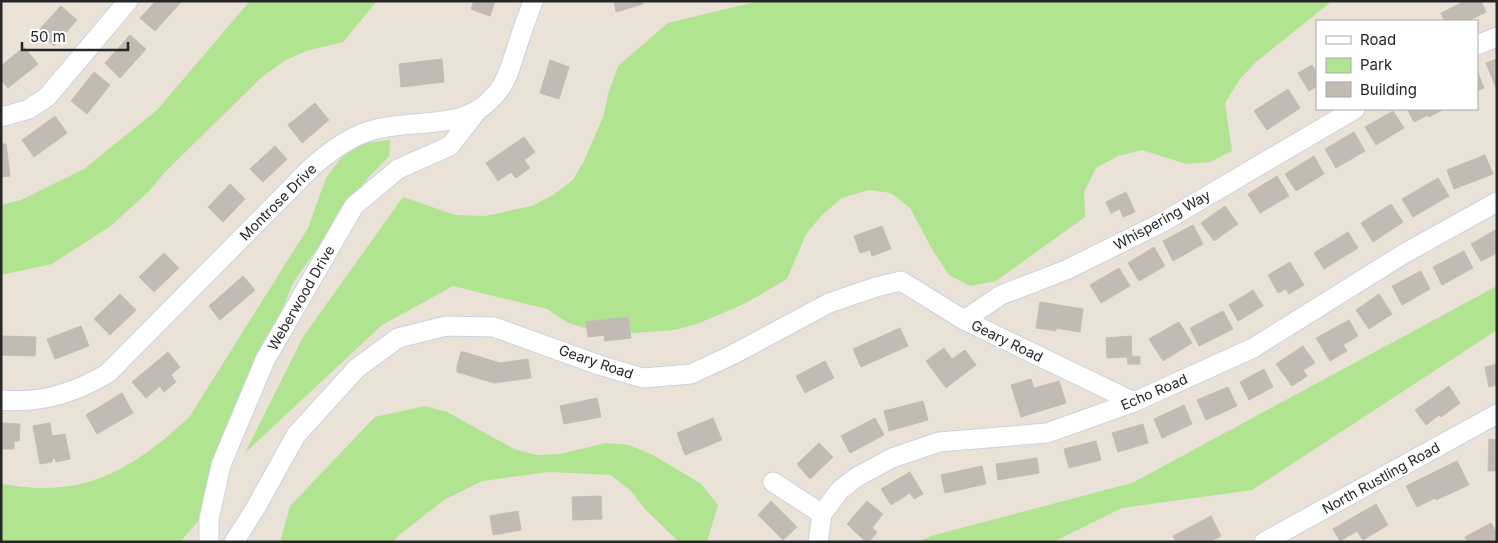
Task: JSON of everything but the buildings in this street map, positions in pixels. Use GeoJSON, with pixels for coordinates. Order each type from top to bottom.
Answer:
{"type":"FeatureCollection","features":[{"type":"Feature","properties":{"kind":"street"},"geometry":{"type":"LineString","coordinates":[[1,116],[29,109],[47,96],[128,1]]}},
{"type":"Feature","properties":{"kind":"street","name":"Montrose Drive"},"geometry":{"type":"LineString","coordinates":[[1,400],[29,401],[46,399],[82,387],[108,373],[312,167],[338,147],[353,138],[375,129],[446,121],[462,117],[484,106],[500,88],[509,70],[533,1]]}},
{"type":"Feature","properties":{"kind":"street"},"geometry":{"type":"LineString","coordinates":[[1478,45],[1497,37]]}},
{"type":"Feature","properties":{"kind":"street","name":"Whispering Way"},"geometry":{"type":"LineString","coordinates":[[964,320],[1001,295],[1066,270],[1163,222],[1353,110]]}},
{"type":"Feature","properties":{"kind":"street","name":"Weberwood Drive"},"geometry":{"type":"LineString","coordinates":[[209,542],[210,519],[221,465],[265,360],[354,206],[398,169],[450,146],[477,111]]}},
{"type":"Feature","properties":{"kind":"street","name":"Echo Road"},"geometry":{"type":"LineString","coordinates":[[818,542],[822,514],[840,490],[857,477],[892,458],[940,442],[1047,433],[1134,402],[1253,348],[1405,253],[1497,202]]}},
{"type":"Feature","properties":{"kind":"street","name":"Geary Road"},"geometry":{"type":"LineString","coordinates":[[234,542],[255,509],[296,435],[357,368],[398,338],[446,326],[494,327],[599,365],[643,378],[691,374],[734,354],[829,303],[876,287],[901,281],[964,320],[1134,402]]}},
{"type":"Feature","properties":{"kind":"street","name":"North Rustling Road"},"geometry":{"type":"LineString","coordinates":[[1264,542],[1497,414]]}},
{"type":"Feature","properties":{"kind":"street"},"geometry":{"type":"LineString","coordinates":[[773,482],[822,514]]}},
{"type":"Feature","properties":{"kind":"green space"},"geometry":{"type":"Polygon","coordinates":[[[250,1],[377,1],[343,42],[306,51],[284,61],[262,77],[165,172],[149,191],[112,225],[52,264],[1,275],[1,205],[21,200],[84,169],[157,110],[250,1]]]}},
{"type":"Feature","properties":{"kind":"green space"},"geometry":{"type":"Polygon","coordinates":[[[759,1],[1332,1],[1256,62],[1240,79],[1225,103],[1232,151],[1210,162],[1187,164],[1142,150],[1118,156],[1096,168],[1084,192],[1085,217],[996,281],[970,286],[949,275],[933,251],[910,208],[891,193],[869,190],[842,198],[822,215],[806,234],[787,279],[746,303],[697,324],[674,330],[620,334],[595,331],[568,323],[547,309],[453,286],[382,325],[245,453],[303,337],[403,197],[455,215],[485,216],[532,206],[553,195],[573,180],[584,161],[603,117],[609,91],[618,66],[668,23],[759,1]]]}},
{"type":"Feature","properties":{"kind":"green space"},"geometry":{"type":"Polygon","coordinates":[[[390,140],[389,156],[367,179],[294,281],[213,478],[201,518],[180,542],[1,542],[1,484],[34,488],[56,487],[79,484],[100,478],[128,465],[167,437],[190,416],[308,228],[326,178],[341,158],[360,144],[390,140]]]}},
{"type":"Feature","properties":{"kind":"green space"},"geometry":{"type":"Polygon","coordinates":[[[1497,286],[1497,330],[1252,490],[1122,508],[1053,542],[919,542],[931,536],[1132,483],[1497,286]]]}},
{"type":"Feature","properties":{"kind":"green space"},"geometry":{"type":"Polygon","coordinates":[[[425,406],[447,412],[514,449],[537,455],[560,454],[606,443],[629,445],[651,454],[700,483],[718,505],[707,542],[679,542],[645,509],[631,491],[611,475],[549,472],[482,481],[444,500],[399,535],[393,542],[280,542],[290,506],[375,417],[425,406]]]}}]}
